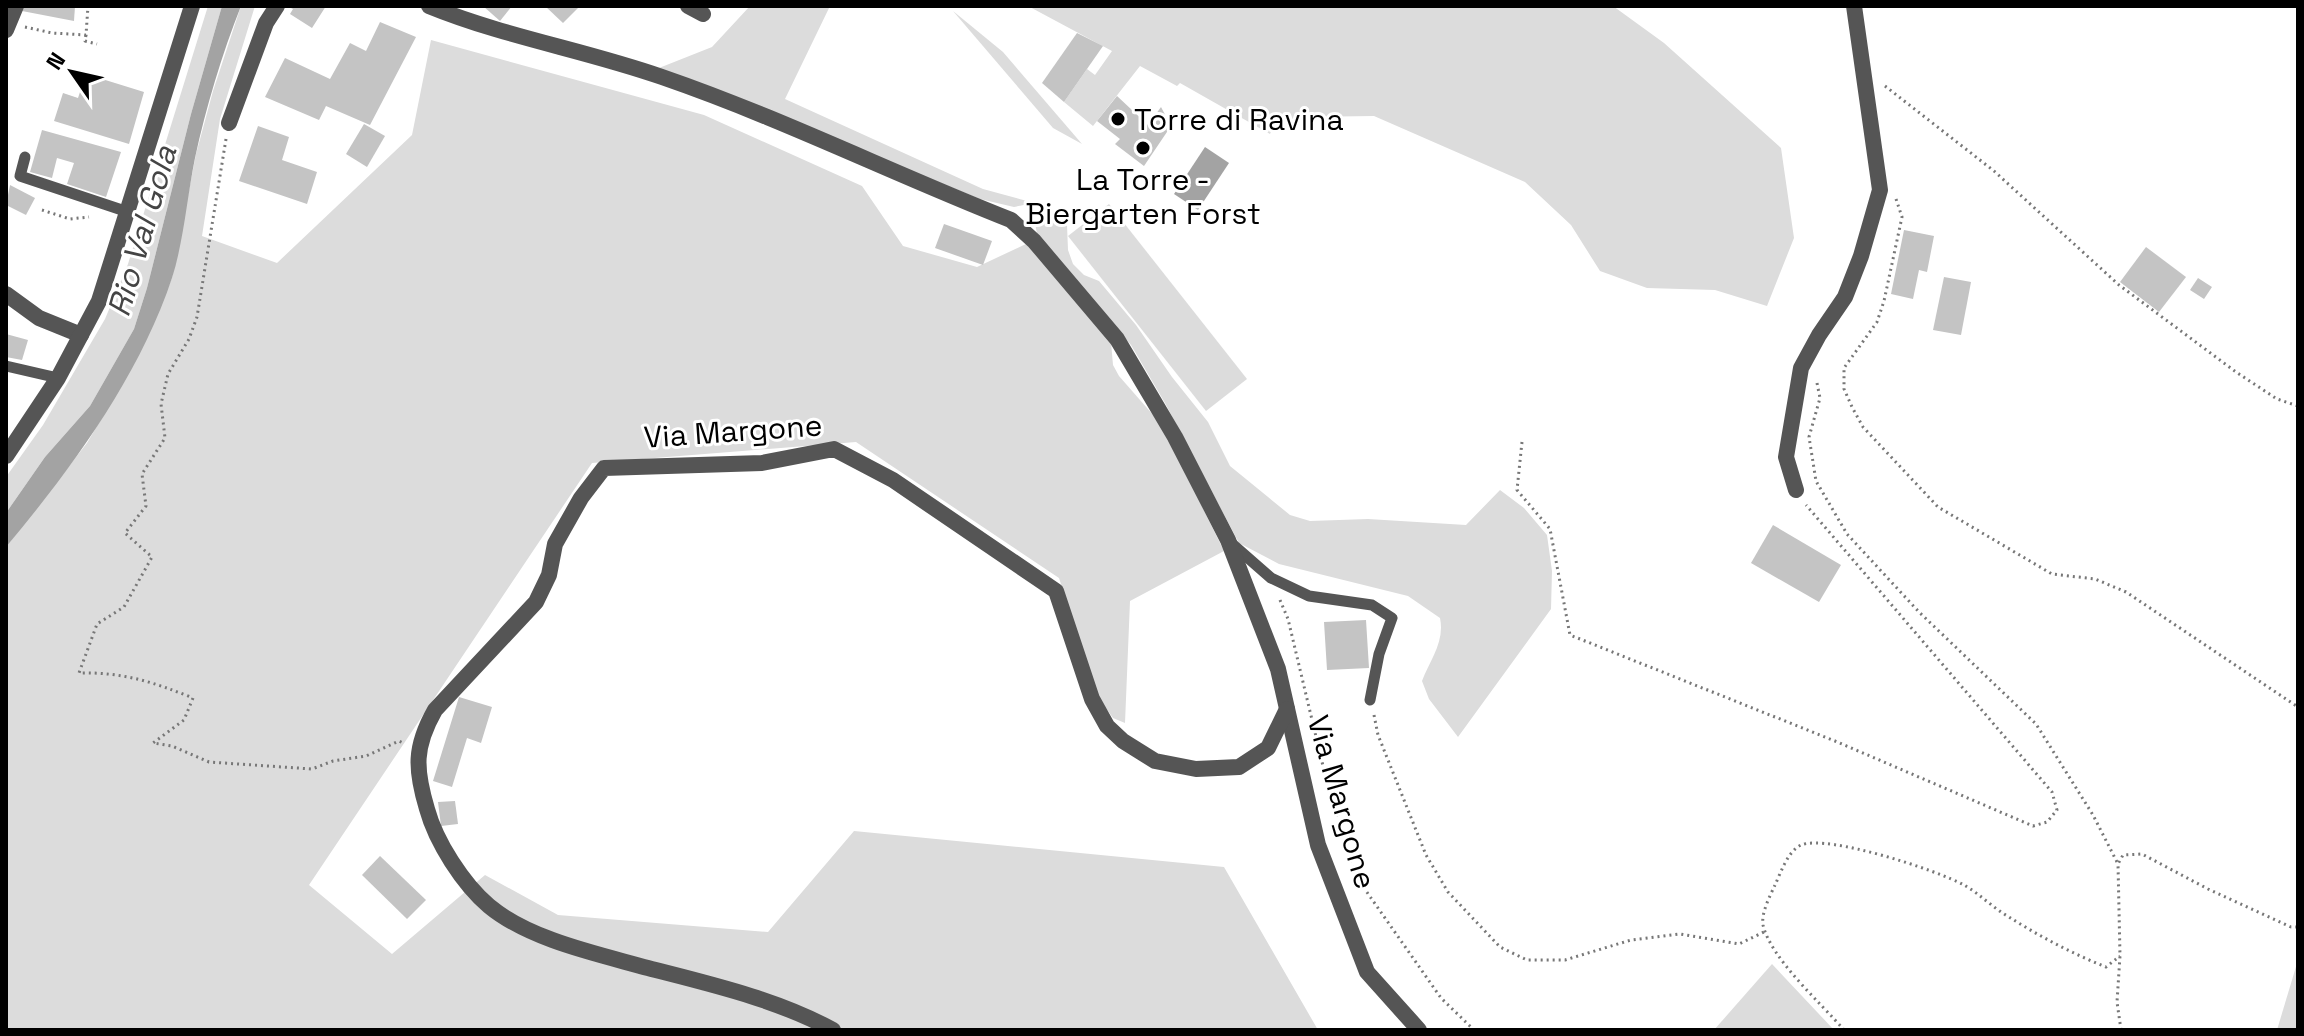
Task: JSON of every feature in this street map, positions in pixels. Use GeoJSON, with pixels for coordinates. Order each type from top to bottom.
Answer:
{"type":"FeatureCollection","features":[{"type":"Feature","properties":{"kind":"street"},"geometry":{"type":"LineString","coordinates":[[8,27],[16,6]]}},
{"type":"Feature","properties":{"kind":"street"},"geometry":{"type":"LineString","coordinates":[[6,456],[58,378],[99,301],[192,6]]}},
{"type":"Feature","properties":{"kind":"street"},"geometry":{"type":"LineString","coordinates":[[229,123],[266,23],[277,6]]}},
{"type":"Feature","properties":{"kind":"street","name":"Via Margone"},"geometry":{"type":"LineString","coordinates":[[429,6],[470,23],[658,75],[721,98],[1011,220],[1034,241],[1117,339],[1175,437],[1228,540],[1278,669],[1318,845],[1367,972],[1419,1030]]}},
{"type":"Feature","properties":{"kind":"street"},"geometry":{"type":"LineString","coordinates":[[1796,490],[1786,457],[1801,368],[1845,297],[1861,256],[1880,190],[1854,6]]}},
{"type":"Feature","properties":{"kind":"street"},"geometry":{"type":"LineString","coordinates":[[6,294],[39,318],[81,335]]}},
{"type":"Feature","properties":{"kind":"street","name":"Via Margone"},"geometry":{"type":"LineString","coordinates":[[833,1030],[800,1012],[580,951],[524,926],[489,906],[452,862],[433,830],[421,789],[418,748],[423,730],[435,710],[536,602],[549,575],[555,544],[581,498],[604,468],[762,463],[834,449],[893,480],[1056,591],[1099,713],[1123,741],[1155,761],[1196,769],[1239,767],[1268,748],[1287,709]]}},
{"type":"Feature","properties":{"kind":"lane"},"geometry":{"type":"LineString","coordinates":[[25,157],[20,176],[128,212]]}},
{"type":"Feature","properties":{"kind":"lane"},"geometry":{"type":"LineString","coordinates":[[6,366],[58,378]]}},
{"type":"Feature","properties":{"kind":"lane"},"geometry":{"type":"LineString","coordinates":[[1228,540],[1271,578],[1309,596],[1372,605],[1392,618],[1379,654],[1370,700]]}},
{"type":"Feature","properties":{"kind":"path"},"geometry":{"type":"LineString","coordinates":[[88,6],[85,41],[97,44]]}},
{"type":"Feature","properties":{"kind":"path"},"geometry":{"type":"LineString","coordinates":[[8,27],[86,35]]}},
{"type":"Feature","properties":{"kind":"path"},"geometry":{"type":"LineString","coordinates":[[1865,71],[1994,171],[2119,285],[2236,372],[2277,399],[2298,406]]}},
{"type":"Feature","properties":{"kind":"path"},"geometry":{"type":"LineString","coordinates":[[229,123],[197,317],[189,339],[168,374],[161,404],[165,438],[142,474],[146,506],[125,533],[152,557],[124,607],[97,624],[79,673],[110,672],[147,680],[193,698],[184,720],[153,743],[172,746],[209,762],[312,769],[333,761],[366,756],[399,741],[418,748]]}},
{"type":"Feature","properties":{"kind":"path"},"geometry":{"type":"LineString","coordinates":[[1878,174],[1891,184],[1902,217],[1877,322],[1844,368],[1844,389],[1863,427],[1938,507],[2052,574],[2095,579],[2126,592],[2298,707]]}},
{"type":"Feature","properties":{"kind":"path"},"geometry":{"type":"LineString","coordinates":[[1815,374],[1820,398],[1809,437],[1816,481],[1847,534],[1919,612],[2036,724],[2093,815],[2118,864],[2120,956],[2117,1002],[2121,1030]]}},
{"type":"Feature","properties":{"kind":"path"},"geometry":{"type":"LineString","coordinates":[[1522,442],[1517,490],[1550,529],[1570,635],[1835,741],[2033,826],[2047,822],[2057,810],[2052,792],[1796,490]]}},
{"type":"Feature","properties":{"kind":"path"},"geometry":{"type":"LineString","coordinates":[[1271,578],[1288,619],[1323,766],[1357,878],[1441,998],[1474,1030]]}},
{"type":"Feature","properties":{"kind":"path"},"geometry":{"type":"LineString","coordinates":[[1370,700],[1378,735],[1426,855],[1448,892],[1500,947],[1527,960],[1565,960],[1631,940],[1680,934],[1739,944],[1766,931]]}},
{"type":"Feature","properties":{"kind":"path"},"geometry":{"type":"LineString","coordinates":[[1844,1030],[1778,957],[1763,923],[1769,899],[1786,861],[1800,846],[1818,843],[1865,851],[1922,868],[1964,885],[2008,917],[2096,963],[2106,967],[2120,956]]}},
{"type":"Feature","properties":{"kind":"path"},"geometry":{"type":"LineString","coordinates":[[2118,864],[2123,855],[2142,854],[2208,889],[2291,927],[2298,927]]}},
{"type":"Feature","properties":{"kind":"shaded area"},"geometry":{"type":"Polygon","coordinates":[[[208,6],[222,6],[134,329],[90,406],[45,457],[6,513],[6,477],[43,425],[105,319],[128,264],[208,6]]]}},
{"type":"Feature","properties":{"kind":"shaded area"},"geometry":{"type":"Polygon","coordinates":[[[222,6],[241,6],[204,119],[176,264],[158,315],[101,420],[55,486],[6,547],[6,513],[45,457],[90,406],[134,329],[222,6]]]}},
{"type":"Feature","properties":{"kind":"shaded area"},"geometry":{"type":"Polygon","coordinates":[[[241,6],[255,6],[220,119],[202,236],[277,263],[412,135],[431,40],[704,115],[862,186],[903,246],[977,267],[1028,243],[1111,342],[1113,365],[1161,424],[1224,551],[1130,601],[1125,723],[1113,718],[1098,697],[1059,578],[856,442],[592,463],[309,885],[392,954],[485,875],[558,915],[768,932],[854,831],[1224,867],[1318,1030],[6,1030],[6,547],[87,443],[156,316],[172,278],[196,154],[241,6]]]}},
{"type":"Feature","properties":{"kind":"shaded area"},"geometry":{"type":"Polygon","coordinates":[[[750,6],[830,6],[785,99],[983,189],[1034,203],[1014,207],[980,199],[659,68],[712,47],[750,6]]]}},
{"type":"Feature","properties":{"kind":"shaded area"},"geometry":{"type":"Polygon","coordinates":[[[1028,6],[1613,6],[1664,43],[1781,148],[1794,238],[1767,306],[1715,290],[1647,288],[1600,271],[1571,225],[1525,182],[1374,116],[1302,117],[1274,124],[1270,134],[1180,83],[1177,86],[1140,66],[1093,126],[1064,102],[1087,69],[1095,75],[1112,51],[1028,6]]]}},
{"type":"Feature","properties":{"kind":"shaded area"},"geometry":{"type":"Polygon","coordinates":[[[953,11],[1003,52],[1082,144],[1053,128],[953,11]]]}},
{"type":"Feature","properties":{"kind":"shaded area"},"geometry":{"type":"Polygon","coordinates":[[[1205,147],[1229,163],[1198,210],[1174,194],[1205,147]]]}},
{"type":"Feature","properties":{"kind":"shaded area"},"geometry":{"type":"Polygon","coordinates":[[[1109,204],[1247,379],[1206,411],[1068,236],[1109,204]]]}},
{"type":"Feature","properties":{"kind":"shaded area"},"geometry":{"type":"Polygon","coordinates":[[[1047,212],[1055,213],[1067,225],[1068,250],[1073,264],[1084,275],[1099,281],[1136,325],[1208,422],[1230,466],[1290,515],[1310,521],[1368,519],[1466,525],[1500,490],[1524,508],[1547,535],[1552,571],[1551,609],[1458,737],[1429,699],[1422,681],[1439,643],[1440,618],[1408,596],[1279,564],[1239,543],[1131,345],[1039,237],[1036,222],[1047,212]]]}},
{"type":"Feature","properties":{"kind":"shaded area"},"geometry":{"type":"Polygon","coordinates":[[[2298,960],[2298,1030],[2277,1030],[2298,960]]]}},
{"type":"Feature","properties":{"kind":"shaded area"},"geometry":{"type":"Polygon","coordinates":[[[1772,964],[1834,1030],[1714,1030],[1772,964]]]}},
{"type":"Feature","properties":{"kind":"building"},"geometry":{"type":"Polygon","coordinates":[[[23,6],[75,6],[74,21],[22,11],[23,6]]]}},
{"type":"Feature","properties":{"kind":"building"},"geometry":{"type":"Polygon","coordinates":[[[287,6],[326,6],[312,28],[290,14],[293,9],[287,6]]]}},
{"type":"Feature","properties":{"kind":"building"},"geometry":{"type":"Polygon","coordinates":[[[483,6],[512,6],[500,21],[483,6]]]}},
{"type":"Feature","properties":{"kind":"building"},"geometry":{"type":"Polygon","coordinates":[[[545,6],[580,6],[563,23],[545,6]]]}},
{"type":"Feature","properties":{"kind":"building"},"geometry":{"type":"Polygon","coordinates":[[[380,22],[416,37],[370,125],[326,106],[319,120],[265,97],[285,58],[330,79],[350,43],[366,51],[380,22]]]}},
{"type":"Feature","properties":{"kind":"building"},"geometry":{"type":"Polygon","coordinates":[[[1077,33],[1103,46],[1064,102],[1042,83],[1077,33]]]}},
{"type":"Feature","properties":{"kind":"building"},"geometry":{"type":"Polygon","coordinates":[[[86,74],[144,92],[129,144],[54,121],[63,93],[78,98],[86,74]]]}},
{"type":"Feature","properties":{"kind":"building"},"geometry":{"type":"Polygon","coordinates":[[[1117,96],[1148,125],[1161,107],[1171,126],[1144,166],[1115,144],[1120,139],[1097,121],[1117,96]]]}},
{"type":"Feature","properties":{"kind":"building"},"geometry":{"type":"Polygon","coordinates":[[[364,124],[385,136],[367,167],[346,154],[364,124]]]}},
{"type":"Feature","properties":{"kind":"building"},"geometry":{"type":"Polygon","coordinates":[[[258,126],[289,137],[282,160],[317,172],[307,204],[239,181],[258,126]]]}},
{"type":"Feature","properties":{"kind":"building"},"geometry":{"type":"Polygon","coordinates":[[[42,130],[121,152],[106,197],[67,184],[74,163],[57,158],[52,178],[30,172],[42,130]]]}},
{"type":"Feature","properties":{"kind":"building"},"geometry":{"type":"Polygon","coordinates":[[[10,185],[35,198],[26,215],[6,205],[10,185]]]}},
{"type":"Feature","properties":{"kind":"building"},"geometry":{"type":"Polygon","coordinates":[[[944,224],[992,241],[983,265],[935,248],[944,224]]]}},
{"type":"Feature","properties":{"kind":"building"},"geometry":{"type":"Polygon","coordinates":[[[1904,230],[1934,236],[1927,272],[1919,270],[1913,299],[1891,294],[1904,230]]]}},
{"type":"Feature","properties":{"kind":"building"},"geometry":{"type":"Polygon","coordinates":[[[2146,247],[2186,277],[2159,312],[2120,282],[2146,247]]]}},
{"type":"Feature","properties":{"kind":"building"},"geometry":{"type":"Polygon","coordinates":[[[1944,277],[1971,282],[1961,335],[1933,330],[1944,277]]]}},
{"type":"Feature","properties":{"kind":"building"},"geometry":{"type":"Polygon","coordinates":[[[2198,278],[2212,287],[2204,299],[2190,290],[2198,278]]]}},
{"type":"Feature","properties":{"kind":"building"},"geometry":{"type":"Polygon","coordinates":[[[6,334],[28,340],[22,360],[6,357],[6,334]]]}},
{"type":"Feature","properties":{"kind":"building"},"geometry":{"type":"Polygon","coordinates":[[[1773,525],[1841,565],[1819,602],[1751,563],[1773,525]]]}},
{"type":"Feature","properties":{"kind":"building"},"geometry":{"type":"Polygon","coordinates":[[[1366,620],[1369,668],[1327,670],[1324,622],[1366,620]]]}},
{"type":"Feature","properties":{"kind":"building"},"geometry":{"type":"Polygon","coordinates":[[[459,697],[492,707],[481,743],[467,738],[452,787],[433,781],[459,697]]]}},
{"type":"Feature","properties":{"kind":"building"},"geometry":{"type":"Polygon","coordinates":[[[455,801],[458,824],[441,826],[438,802],[455,801]]]}},
{"type":"Feature","properties":{"kind":"building"},"geometry":{"type":"Polygon","coordinates":[[[380,856],[426,900],[407,919],[362,875],[380,856]]]}},
{"type":"Feature","properties":{"kind":"place","name":"Torre di Ravina"},"geometry":{"type":"Point","coordinates":[1118,119]}},
{"type":"Feature","properties":{"kind":"place","name":"La Torre - Biergarten Forst"},"geometry":{"type":"Point","coordinates":[1143,148]}},
{"type":"Feature","properties":{"kind":"water label","name":"Rio Val Gola"},"geometry":{"type":"Point","coordinates":[142,231]}}]}
